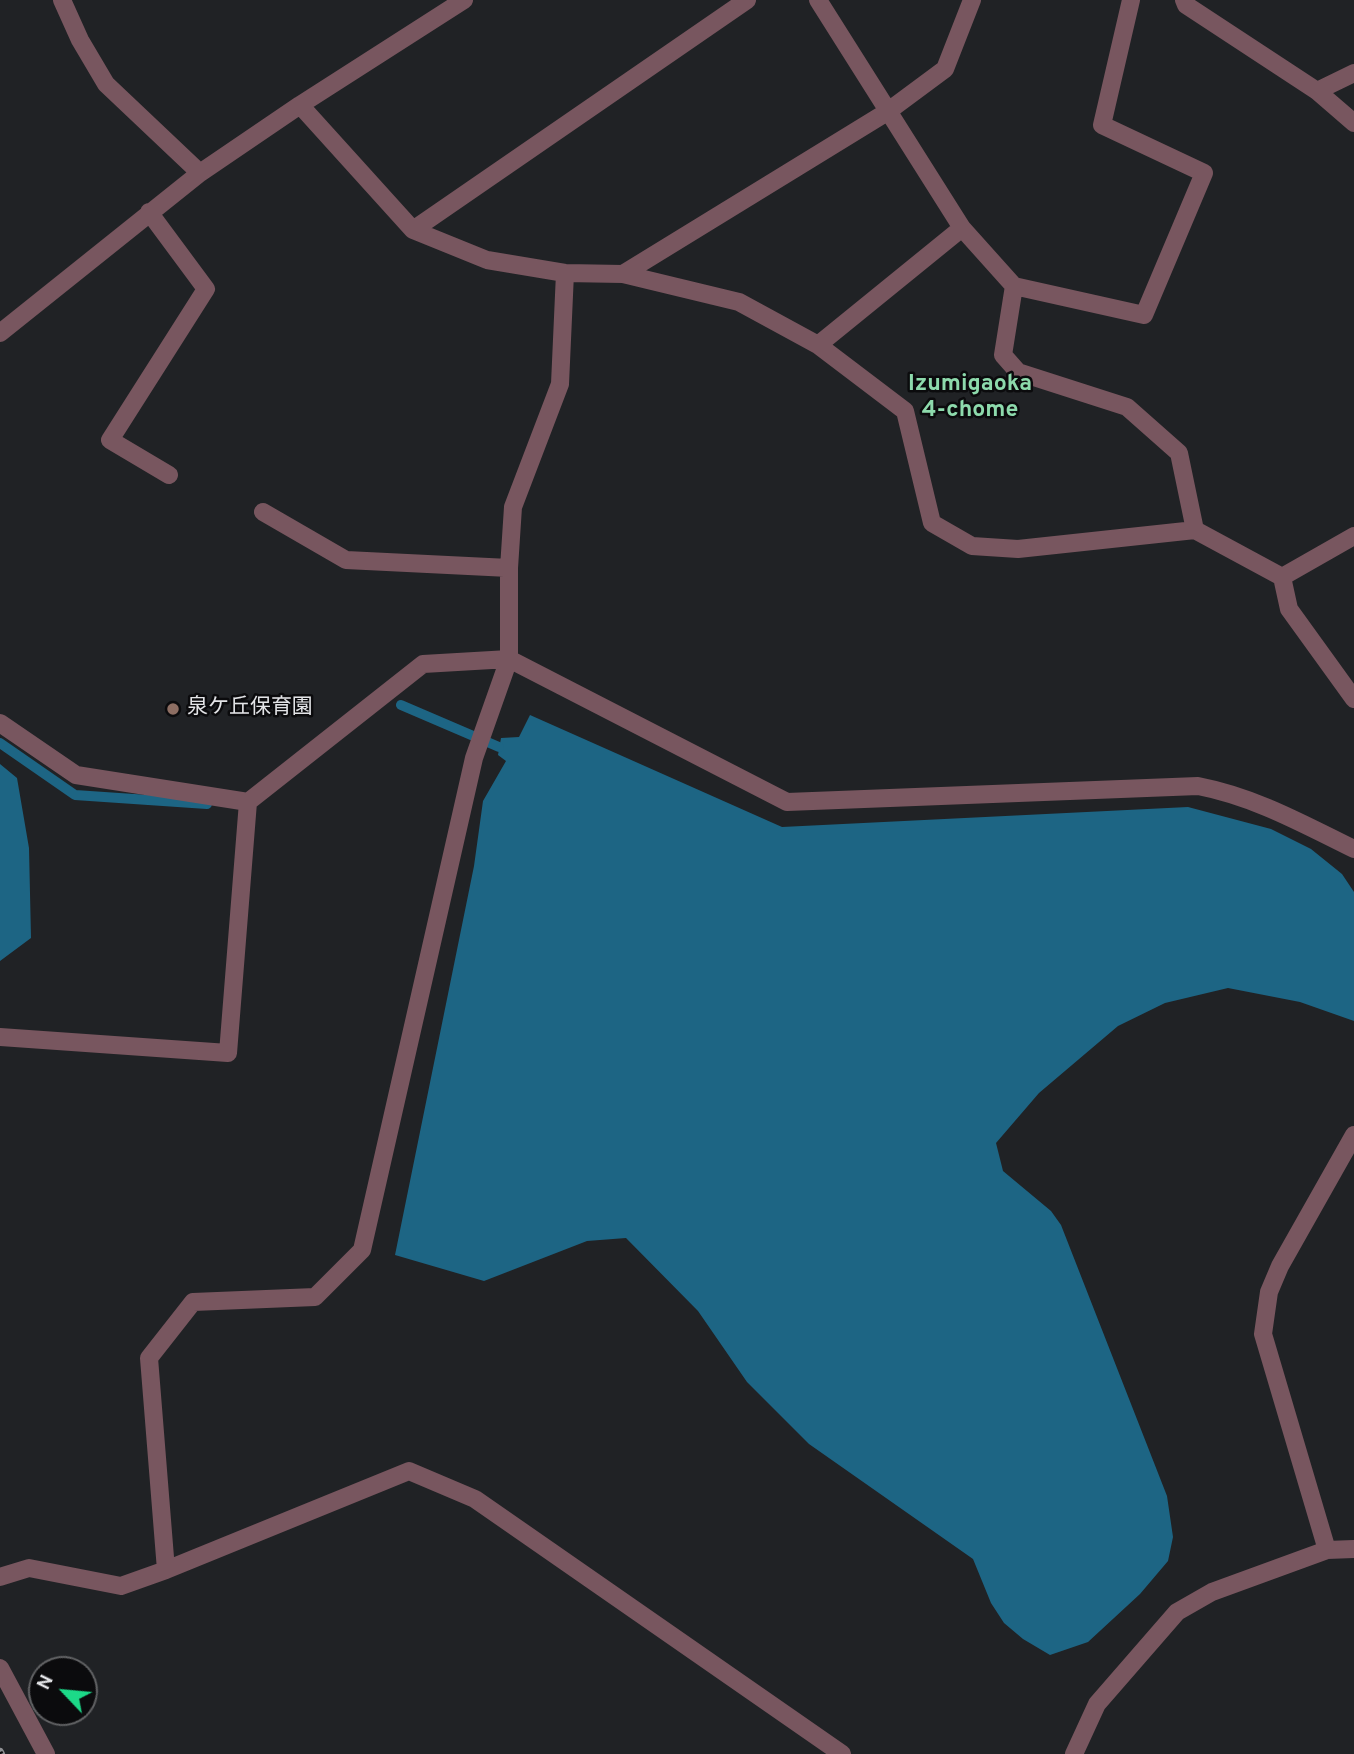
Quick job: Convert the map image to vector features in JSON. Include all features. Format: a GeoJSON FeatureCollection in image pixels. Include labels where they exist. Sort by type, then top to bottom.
{"type":"FeatureCollection","features":[{"type":"Feature","properties":{"kind":"street"},"geometry":{"type":"LineString","coordinates":[[62,0],[80,40],[106,83],[200,173]]}},
{"type":"Feature","properties":{"kind":"street"},"geometry":{"type":"LineString","coordinates":[[0,333],[200,173],[464,0]]}},
{"type":"Feature","properties":{"kind":"street"},"geometry":{"type":"LineString","coordinates":[[412,230],[747,0]]}},
{"type":"Feature","properties":{"kind":"street"},"geometry":{"type":"LineString","coordinates":[[818,0],[962,228],[1014,286],[1144,315],[1204,173],[1102,124],[1131,0]]}},
{"type":"Feature","properties":{"kind":"street"},"geometry":{"type":"LineString","coordinates":[[623,274],[887,112],[945,69],[972,0]]}},
{"type":"Feature","properties":{"kind":"street"},"geometry":{"type":"LineString","coordinates":[[1184,0],[1186,5],[1317,91],[1354,123]]}},
{"type":"Feature","properties":{"kind":"street"},"geometry":{"type":"LineString","coordinates":[[1317,91],[1354,73]]}},
{"type":"Feature","properties":{"kind":"street"},"geometry":{"type":"LineString","coordinates":[[300,105],[412,230],[487,260],[565,273],[623,274],[738,302],[818,345],[905,411],[932,523],[972,546],[1018,549],[1195,530],[1282,577],[1289,610],[1354,699]]}},
{"type":"Feature","properties":{"kind":"street"},"geometry":{"type":"LineString","coordinates":[[149,212],[206,289],[110,440],[169,475]]}},
{"type":"Feature","properties":{"kind":"street"},"geometry":{"type":"LineString","coordinates":[[818,345],[962,228]]}},
{"type":"Feature","properties":{"kind":"street"},"geometry":{"type":"LineString","coordinates":[[166,1570],[149,1358],[193,1302],[315,1297],[362,1250],[474,758],[509,659],[509,568],[513,507],[560,384],[565,273]]}},
{"type":"Feature","properties":{"kind":"street"},"geometry":{"type":"LineString","coordinates":[[1014,286],[1003,355],[1018,372],[1127,407],[1179,453],[1195,530]]}},
{"type":"Feature","properties":{"kind":"street"},"geometry":{"type":"LineString","coordinates":[[263,512],[346,560],[509,568]]}},
{"type":"Feature","properties":{"kind":"street"},"geometry":{"type":"LineString","coordinates":[[1282,577],[1354,536]]}},
{"type":"Feature","properties":{"kind":"street"},"geometry":{"type":"LineString","coordinates":[[0,723],[76,775],[248,802],[423,664],[509,659],[787,802],[1198,786],[1232,793],[1290,817],[1354,849]]}},
{"type":"Feature","properties":{"kind":"street"},"geometry":{"type":"LineString","coordinates":[[0,1037],[228,1053],[248,802]]}},
{"type":"Feature","properties":{"kind":"street"},"geometry":{"type":"LineString","coordinates":[[1327,1550],[1263,1334],[1269,1292],[1280,1266],[1354,1135]]}},
{"type":"Feature","properties":{"kind":"street"},"geometry":{"type":"LineString","coordinates":[[0,1577],[29,1567],[121,1586],[409,1471],[475,1499],[842,1754]]}},
{"type":"Feature","properties":{"kind":"street"},"geometry":{"type":"LineString","coordinates":[[1074,1754],[1097,1704],[1177,1612],[1212,1592],[1327,1550],[1354,1549]]}},
{"type":"Feature","properties":{"kind":"street"},"geometry":{"type":"LineString","coordinates":[[0,1668],[46,1754]]}},
{"type":"Feature","properties":{"kind":"water"},"geometry":{"type":"Polygon","coordinates":[[[530,715],[782,827],[1188,807],[1271,829],[1311,849],[1342,874],[1354,892],[1354,1021],[1300,1002],[1228,988],[1165,1003],[1118,1026],[1039,1093],[996,1143],[1003,1171],[1051,1211],[1061,1225],[1167,1496],[1173,1537],[1168,1561],[1140,1594],[1088,1642],[1050,1655],[1023,1639],[1004,1623],[991,1603],[973,1559],[809,1444],[747,1382],[698,1311],[626,1238],[587,1241],[484,1281],[395,1255],[474,866],[483,801],[506,761],[498,755],[501,738],[519,737],[530,715]]]}},
{"type":"Feature","properties":{"kind":"water"},"geometry":{"type":"Polygon","coordinates":[[[0,764],[17,778],[29,848],[31,938],[0,961],[0,764]]]}},
{"type":"Feature","properties":{"kind":"waterway"},"geometry":{"type":"LineString","coordinates":[[401,705],[499,747]]}},
{"type":"Feature","properties":{"kind":"waterway"},"geometry":{"type":"LineString","coordinates":[[0,743],[75,795],[207,804]]}},
{"type":"Feature","properties":{"kind":"place","name":"泉ケ丘保育園"},"geometry":{"type":"Point","coordinates":[173,709]}},
{"type":"Feature","properties":{"kind":"district","name":"Izumigaoka 4-chome"},"geometry":{"type":"Point","coordinates":[970,398]}}]}
